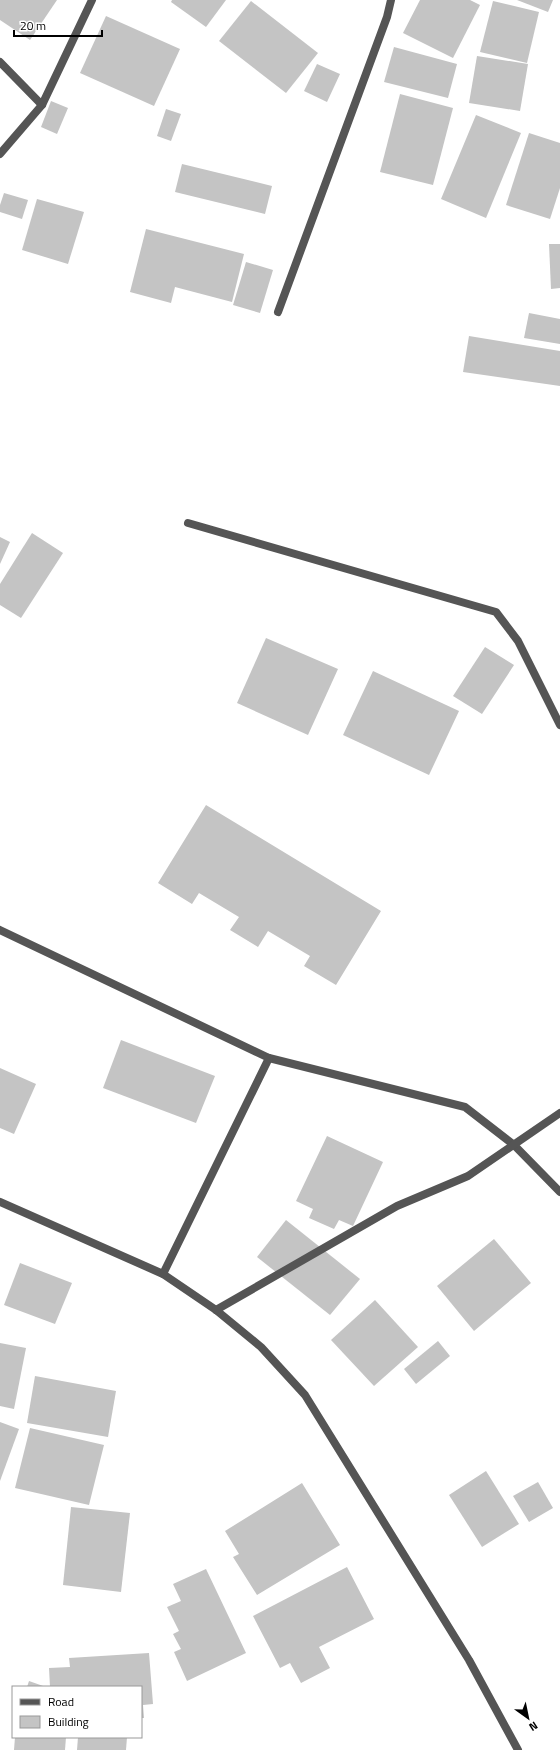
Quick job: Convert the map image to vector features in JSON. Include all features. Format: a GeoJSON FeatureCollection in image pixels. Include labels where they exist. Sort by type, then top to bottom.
{"type":"FeatureCollection","features":[{"type":"Feature","properties":{"kind":"street"},"geometry":{"type":"LineString","coordinates":[[0,154],[42,105],[92,0]]}},
{"type":"Feature","properties":{"kind":"street"},"geometry":{"type":"LineString","coordinates":[[278,312],[387,17],[391,0]]}},
{"type":"Feature","properties":{"kind":"street"},"geometry":{"type":"LineString","coordinates":[[0,62],[42,105]]}},
{"type":"Feature","properties":{"kind":"street"},"geometry":{"type":"LineString","coordinates":[[188,524],[496,612],[518,641],[560,725]]}},
{"type":"Feature","properties":{"kind":"street"},"geometry":{"type":"LineString","coordinates":[[0,930],[269,1058],[465,1107],[514,1145],[560,1192]]}},
{"type":"Feature","properties":{"kind":"street"},"geometry":{"type":"LineString","coordinates":[[163,1274],[269,1058]]}},
{"type":"Feature","properties":{"kind":"street"},"geometry":{"type":"LineString","coordinates":[[216,1310],[397,1206],[468,1176],[560,1113]]}},
{"type":"Feature","properties":{"kind":"street"},"geometry":{"type":"LineString","coordinates":[[0,1202],[163,1274],[216,1310],[261,1347],[305,1395],[469,1660],[518,1750]]}},
{"type":"Feature","properties":{"kind":"building"},"geometry":{"type":"Polygon","coordinates":[[[0,0],[57,0],[30,40],[0,20],[0,0]]]}},
{"type":"Feature","properties":{"kind":"building"},"geometry":{"type":"Polygon","coordinates":[[[172,0],[226,0],[206,27],[171,2],[172,0]]]}},
{"type":"Feature","properties":{"kind":"building"},"geometry":{"type":"Polygon","coordinates":[[[420,0],[470,0],[480,5],[453,58],[403,33],[420,0]]]}},
{"type":"Feature","properties":{"kind":"building"},"geometry":{"type":"Polygon","coordinates":[[[517,0],[553,0],[548,12],[517,0]]]}},
{"type":"Feature","properties":{"kind":"building"},"geometry":{"type":"Polygon","coordinates":[[[251,1],[318,53],[286,93],[219,41],[251,1]]]}},
{"type":"Feature","properties":{"kind":"building"},"geometry":{"type":"Polygon","coordinates":[[[493,1],[539,12],[527,63],[480,52],[493,1]]]}},
{"type":"Feature","properties":{"kind":"building"},"geometry":{"type":"Polygon","coordinates":[[[106,16],[180,49],[154,106],[80,73],[106,16]]]}},
{"type":"Feature","properties":{"kind":"building"},"geometry":{"type":"Polygon","coordinates":[[[394,47],[457,64],[448,98],[384,82],[394,47]]]}},
{"type":"Feature","properties":{"kind":"building"},"geometry":{"type":"Polygon","coordinates":[[[477,56],[528,64],[520,111],[469,103],[477,56]]]}},
{"type":"Feature","properties":{"kind":"building"},"geometry":{"type":"Polygon","coordinates":[[[317,64],[340,74],[327,102],[304,91],[317,64]]]}},
{"type":"Feature","properties":{"kind":"building"},"geometry":{"type":"Polygon","coordinates":[[[400,94],[453,108],[433,185],[380,172],[400,94]]]}},
{"type":"Feature","properties":{"kind":"building"},"geometry":{"type":"Polygon","coordinates":[[[51,101],[68,108],[57,134],[41,127],[51,101]]]}},
{"type":"Feature","properties":{"kind":"building"},"geometry":{"type":"Polygon","coordinates":[[[166,109],[181,114],[171,141],[157,136],[166,109]]]}},
{"type":"Feature","properties":{"kind":"building"},"geometry":{"type":"Polygon","coordinates":[[[476,115],[521,133],[486,218],[441,199],[476,115]]]}},
{"type":"Feature","properties":{"kind":"building"},"geometry":{"type":"Polygon","coordinates":[[[529,133],[560,143],[560,188],[550,219],[506,205],[529,133]]]}},
{"type":"Feature","properties":{"kind":"building"},"geometry":{"type":"Polygon","coordinates":[[[182,164],[272,186],[265,214],[175,192],[182,164]]]}},
{"type":"Feature","properties":{"kind":"building"},"geometry":{"type":"Polygon","coordinates":[[[4,193],[28,200],[22,219],[0,212],[0,205],[4,193]]]}},
{"type":"Feature","properties":{"kind":"building"},"geometry":{"type":"Polygon","coordinates":[[[37,199],[84,212],[68,264],[22,250],[37,199]]]}},
{"type":"Feature","properties":{"kind":"building"},"geometry":{"type":"Polygon","coordinates":[[[146,229],[244,254],[232,302],[175,287],[171,303],[130,292],[146,229]]]}},
{"type":"Feature","properties":{"kind":"building"},"geometry":{"type":"Polygon","coordinates":[[[549,244],[560,244],[560,288],[551,289],[549,244]]]}},
{"type":"Feature","properties":{"kind":"building"},"geometry":{"type":"Polygon","coordinates":[[[246,262],[273,270],[260,313],[233,305],[246,262]]]}},
{"type":"Feature","properties":{"kind":"building"},"geometry":{"type":"Polygon","coordinates":[[[529,313],[560,319],[560,344],[524,338],[529,313]]]}},
{"type":"Feature","properties":{"kind":"building"},"geometry":{"type":"Polygon","coordinates":[[[469,336],[560,351],[560,386],[463,372],[469,336]]]}},
{"type":"Feature","properties":{"kind":"building"},"geometry":{"type":"Polygon","coordinates":[[[32,533],[63,553],[21,618],[0,605],[0,584],[32,533]]]}},
{"type":"Feature","properties":{"kind":"building"},"geometry":{"type":"Polygon","coordinates":[[[0,537],[10,542],[0,564],[0,537]]]}},
{"type":"Feature","properties":{"kind":"building"},"geometry":{"type":"Polygon","coordinates":[[[266,638],[338,669],[308,735],[237,703],[266,638]]]}},
{"type":"Feature","properties":{"kind":"building"},"geometry":{"type":"Polygon","coordinates":[[[485,647],[514,665],[482,714],[453,696],[485,647]]]}},
{"type":"Feature","properties":{"kind":"building"},"geometry":{"type":"Polygon","coordinates":[[[373,671],[459,711],[429,775],[343,735],[373,671]]]}},
{"type":"Feature","properties":{"kind":"building"},"geometry":{"type":"Polygon","coordinates":[[[206,805],[381,911],[336,985],[304,966],[310,956],[268,931],[258,947],[230,930],[239,917],[199,893],[192,904],[158,883],[206,805]]]}},
{"type":"Feature","properties":{"kind":"building"},"geometry":{"type":"Polygon","coordinates":[[[121,1040],[215,1076],[196,1123],[103,1088],[121,1040]]]}},
{"type":"Feature","properties":{"kind":"building"},"geometry":{"type":"Polygon","coordinates":[[[0,1068],[36,1084],[14,1134],[0,1128],[0,1068]]]}},
{"type":"Feature","properties":{"kind":"building"},"geometry":{"type":"Polygon","coordinates":[[[327,1136],[383,1162],[353,1226],[339,1220],[334,1229],[309,1218],[313,1209],[296,1201],[327,1136]]]}},
{"type":"Feature","properties":{"kind":"building"},"geometry":{"type":"Polygon","coordinates":[[[286,1220],[360,1279],[330,1315],[257,1257],[286,1220]]]}},
{"type":"Feature","properties":{"kind":"building"},"geometry":{"type":"Polygon","coordinates":[[[494,1239],[531,1283],[474,1331],[437,1286],[494,1239]]]}},
{"type":"Feature","properties":{"kind":"building"},"geometry":{"type":"Polygon","coordinates":[[[20,1263],[72,1283],[55,1324],[4,1305],[20,1263]]]}},
{"type":"Feature","properties":{"kind":"building"},"geometry":{"type":"Polygon","coordinates":[[[375,1300],[418,1347],[374,1386],[331,1340],[375,1300]]]}},
{"type":"Feature","properties":{"kind":"building"},"geometry":{"type":"Polygon","coordinates":[[[438,1341],[450,1356],[416,1384],[404,1369],[438,1341]]]}},
{"type":"Feature","properties":{"kind":"building"},"geometry":{"type":"Polygon","coordinates":[[[0,1343],[26,1348],[14,1409],[0,1406],[0,1343]]]}},
{"type":"Feature","properties":{"kind":"building"},"geometry":{"type":"Polygon","coordinates":[[[35,1376],[116,1391],[108,1437],[27,1423],[35,1376]]]}},
{"type":"Feature","properties":{"kind":"building"},"geometry":{"type":"Polygon","coordinates":[[[0,1422],[19,1429],[0,1481],[0,1422]]]}},
{"type":"Feature","properties":{"kind":"building"},"geometry":{"type":"Polygon","coordinates":[[[30,1428],[104,1445],[89,1505],[15,1488],[30,1428]]]}},
{"type":"Feature","properties":{"kind":"building"},"geometry":{"type":"Polygon","coordinates":[[[486,1471],[519,1524],[482,1547],[449,1495],[486,1471]]]}},
{"type":"Feature","properties":{"kind":"building"},"geometry":{"type":"Polygon","coordinates":[[[538,1482],[553,1508],[529,1522],[513,1496],[538,1482]]]}},
{"type":"Feature","properties":{"kind":"building"},"geometry":{"type":"Polygon","coordinates":[[[302,1483],[340,1545],[257,1595],[233,1557],[239,1554],[225,1531],[302,1483]]]}},
{"type":"Feature","properties":{"kind":"building"},"geometry":{"type":"Polygon","coordinates":[[[71,1507],[130,1513],[121,1592],[63,1585],[71,1507]]]}},
{"type":"Feature","properties":{"kind":"building"},"geometry":{"type":"Polygon","coordinates":[[[347,1567],[374,1619],[319,1647],[330,1668],[301,1683],[290,1663],[280,1668],[253,1616],[347,1567]]]}},
{"type":"Feature","properties":{"kind":"building"},"geometry":{"type":"Polygon","coordinates":[[[206,1569],[246,1653],[187,1681],[174,1652],[181,1649],[173,1634],[179,1631],[167,1607],[181,1601],[173,1584],[206,1569]]]}},
{"type":"Feature","properties":{"kind":"building"},"geometry":{"type":"Polygon","coordinates":[[[149,1653],[153,1704],[143,1705],[144,1718],[142,1718],[142,1686],[50,1686],[49,1668],[70,1667],[69,1658],[149,1653]]]}},
{"type":"Feature","properties":{"kind":"building"},"geometry":{"type":"Polygon","coordinates":[[[29,1681],[43,1686],[27,1686],[29,1681]]]}},
{"type":"Feature","properties":{"kind":"building"},"geometry":{"type":"Polygon","coordinates":[[[15,1738],[66,1738],[65,1750],[14,1750],[15,1738]]]}},
{"type":"Feature","properties":{"kind":"building"},"geometry":{"type":"Polygon","coordinates":[[[78,1738],[127,1738],[126,1750],[77,1750],[78,1738]]]}}]}
